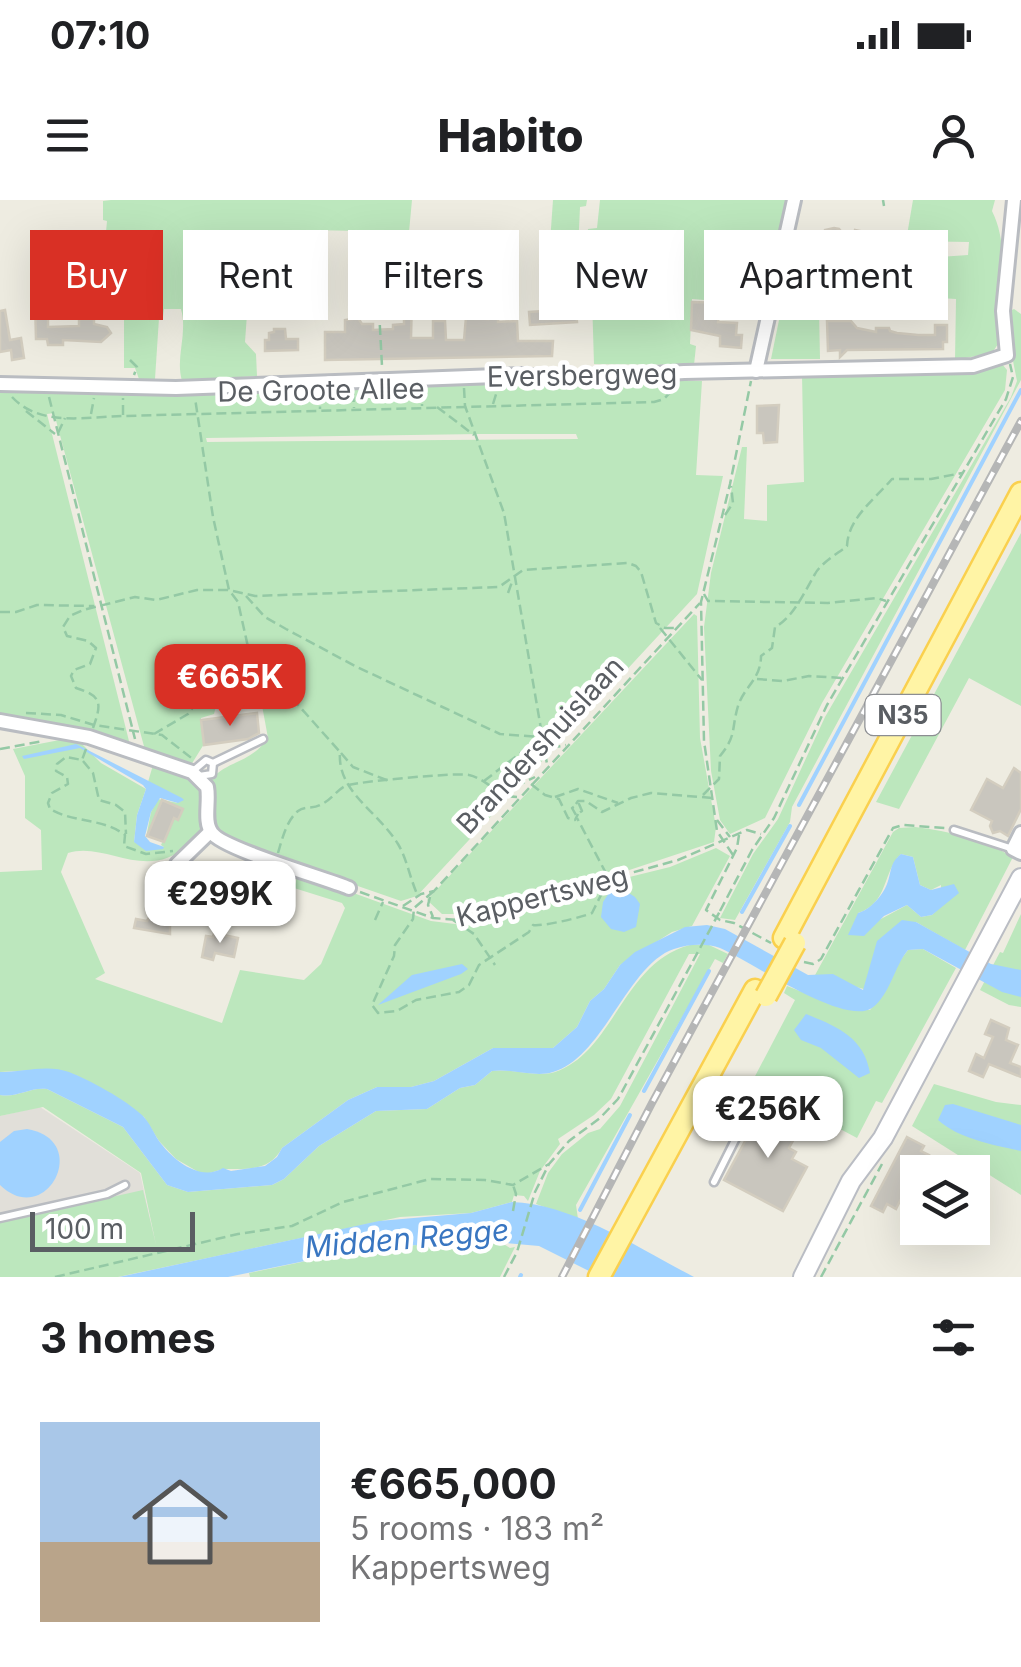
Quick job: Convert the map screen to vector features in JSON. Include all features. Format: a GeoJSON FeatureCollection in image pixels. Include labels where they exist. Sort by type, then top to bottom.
{"type":"FeatureCollection","features":[{"type":"Feature","properties":{"kind":"main road","name":"N35"},"geometry":{"type":"LineString","coordinates":[[600,1277],[630,1233],[761,993],[1021,492]]}},
{"type":"Feature","properties":{"kind":"main road","name":"N35"},"geometry":{"type":"LineString","coordinates":[[786,945],[1021,519]]}},
{"type":"Feature","properties":{"kind":"main road","name":"N35"},"geometry":{"type":"LineString","coordinates":[[612,1277],[630,1233]]}},
{"type":"Feature","properties":{"kind":"street"},"geometry":{"type":"LineString","coordinates":[[756,371],[794,200]]}},
{"type":"Feature","properties":{"kind":"street"},"geometry":{"type":"LineString","coordinates":[[1007,355],[1003,311],[1014,200]]}},
{"type":"Feature","properties":{"kind":"street","name":"Eversbergweg"},"geometry":{"type":"LineString","coordinates":[[2,386],[196,387],[422,378],[596,378],[684,372],[967,367],[1007,355]]}},
{"type":"Feature","properties":{"kind":"street"},"geometry":{"type":"LineString","coordinates":[[0,721],[90,735],[196,771],[208,792],[210,832]]}},
{"type":"Feature","properties":{"kind":"street"},"geometry":{"type":"LineString","coordinates":[[179,857],[210,832]]}},
{"type":"Feature","properties":{"kind":"street"},"geometry":{"type":"LineString","coordinates":[[210,832],[232,847],[349,888]]}},
{"type":"Feature","properties":{"kind":"street"},"geometry":{"type":"LineString","coordinates":[[1017,851],[1021,833]]}},
{"type":"Feature","properties":{"kind":"street"},"geometry":{"type":"LineString","coordinates":[[803,1277],[827,1228],[880,1150],[1021,878]]}},
{"type":"Feature","properties":{"kind":"street"},"geometry":{"type":"LineString","coordinates":[[813,1277],[827,1228]]}},
{"type":"Feature","properties":{"kind":"lane"},"geometry":{"type":"LineString","coordinates":[[196,771],[206,760],[214,763],[263,739]]}},
{"type":"Feature","properties":{"kind":"lane"},"geometry":{"type":"LineString","coordinates":[[196,771],[212,774],[214,763]]}},
{"type":"Feature","properties":{"kind":"lane"},"geometry":{"type":"LineString","coordinates":[[954,830],[1017,851]]}},
{"type":"Feature","properties":{"kind":"lane"},"geometry":{"type":"LineString","coordinates":[[714,1182],[753,1104],[767,1100],[800,1118]]}},
{"type":"Feature","properties":{"kind":"lane"},"geometry":{"type":"LineString","coordinates":[[0,1218],[107,1194],[125,1185]]}},
{"type":"Feature","properties":{"kind":"path"},"geometry":{"type":"LineString","coordinates":[[883,200],[884,206]]}},
{"type":"Feature","properties":{"kind":"path"},"geometry":{"type":"LineString","coordinates":[[379,320],[382,380]]}},
{"type":"Feature","properties":{"kind":"path"},"geometry":{"type":"LineString","coordinates":[[504,1277],[549,1164],[569,1141],[618,1099],[774,818],[812,732],[1008,393],[1013,377],[1007,355]]}},
{"type":"Feature","properties":{"kind":"path"},"geometry":{"type":"LineString","coordinates":[[130,360],[137,367],[136,372]]}},
{"type":"Feature","properties":{"kind":"path"},"geometry":{"type":"LineString","coordinates":[[708,601],[704,590],[751,379],[756,371]]}},
{"type":"Feature","properties":{"kind":"path","name":"De Groote Allee"},"geometry":{"type":"LineString","coordinates":[[2,386],[24,409],[53,418],[654,402],[672,392],[684,372]]}},
{"type":"Feature","properties":{"kind":"path"},"geometry":{"type":"LineString","coordinates":[[492,406],[502,376]]}},
{"type":"Feature","properties":{"kind":"path"},"geometry":{"type":"LineString","coordinates":[[422,378],[422,407]]}},
{"type":"Feature","properties":{"kind":"path"},"geometry":{"type":"LineString","coordinates":[[463,378],[464,406],[504,512],[547,766]]}},
{"type":"Feature","properties":{"kind":"path"},"geometry":{"type":"LineString","coordinates":[[353,380],[354,408]]}},
{"type":"Feature","properties":{"kind":"path"},"geometry":{"type":"LineString","coordinates":[[308,384],[320,409]]}},
{"type":"Feature","properties":{"kind":"path"},"geometry":{"type":"LineString","coordinates":[[89,417],[94,406],[94,386]]}},
{"type":"Feature","properties":{"kind":"path"},"geometry":{"type":"LineString","coordinates":[[123,416],[125,386]]}},
{"type":"Feature","properties":{"kind":"path"},"geometry":{"type":"LineString","coordinates":[[46,387],[139,749]]}},
{"type":"Feature","properties":{"kind":"path"},"geometry":{"type":"LineString","coordinates":[[196,387],[196,413],[201,419],[213,518],[230,590],[239,606],[250,656],[250,686]]}},
{"type":"Feature","properties":{"kind":"path"},"geometry":{"type":"LineString","coordinates":[[435,407],[470,430],[479,441]]}},
{"type":"Feature","properties":{"kind":"path"},"geometry":{"type":"LineString","coordinates":[[24,409],[58,439]]}},
{"type":"Feature","properties":{"kind":"path"},"geometry":{"type":"LineString","coordinates":[[58,439],[60,424],[66,417]]}},
{"type":"Feature","properties":{"kind":"path"},"geometry":{"type":"LineString","coordinates":[[703,796],[720,776],[720,756],[732,742],[738,708],[758,677],[762,656],[772,648],[775,627],[784,623],[812,585],[816,572],[847,546],[847,533],[855,519],[892,479],[930,479],[963,473]]}},
{"type":"Feature","properties":{"kind":"path"},"geometry":{"type":"LineString","coordinates":[[82,760],[98,701],[70,680],[74,670],[94,660],[96,648],[88,641],[67,636],[63,626],[74,613],[101,605],[135,597],[164,598],[186,590],[230,590],[245,595],[499,587],[523,570],[632,563],[641,572],[656,623],[703,681]]}},
{"type":"Feature","properties":{"kind":"path"},"geometry":{"type":"LineString","coordinates":[[508,593],[515,576]]}},
{"type":"Feature","properties":{"kind":"path","name":"Brandershuislaan"},"geometry":{"type":"LineString","coordinates":[[402,907],[431,892],[675,628],[698,608],[704,590]]}},
{"type":"Feature","properties":{"kind":"path"},"geometry":{"type":"LineString","coordinates":[[245,595],[265,617],[367,672],[500,734],[541,737],[551,746],[566,745]]}},
{"type":"Feature","properties":{"kind":"path"},"geometry":{"type":"LineString","coordinates":[[733,856],[722,842],[704,741],[698,608],[708,601],[878,598],[887,602]]}},
{"type":"Feature","properties":{"kind":"path"},"geometry":{"type":"LineString","coordinates":[[0,612],[37,605],[95,607]]}},
{"type":"Feature","properties":{"kind":"path"},"geometry":{"type":"LineString","coordinates":[[656,623],[675,628]]}},
{"type":"Feature","properties":{"kind":"path"},"geometry":{"type":"LineString","coordinates":[[758,677],[783,681],[809,676],[843,678]]}},
{"type":"Feature","properties":{"kind":"path"},"geometry":{"type":"LineString","coordinates":[[154,734],[188,714],[197,702],[269,684],[284,688],[353,767],[394,782]]}},
{"type":"Feature","properties":{"kind":"path"},"geometry":{"type":"LineString","coordinates":[[22,712],[61,715],[90,735],[133,728],[154,734],[180,746],[196,771]]}},
{"type":"Feature","properties":{"kind":"path"},"geometry":{"type":"LineString","coordinates":[[139,749],[146,734]]}},
{"type":"Feature","properties":{"kind":"path"},"geometry":{"type":"LineString","coordinates":[[484,781],[541,737]]}},
{"type":"Feature","properties":{"kind":"path"},"geometry":{"type":"LineString","coordinates":[[0,748],[44,740]]}},
{"type":"Feature","properties":{"kind":"path"},"geometry":{"type":"LineString","coordinates":[[340,752],[338,765],[346,785],[380,818],[401,849],[418,896]]}},
{"type":"Feature","properties":{"kind":"path"},"geometry":{"type":"LineString","coordinates":[[125,835],[108,824],[81,821],[50,809],[52,793],[68,784],[56,772],[59,761],[66,757],[82,760],[94,774],[98,800],[125,812],[128,825],[124,846],[139,853],[179,857]]}},
{"type":"Feature","properties":{"kind":"path"},"geometry":{"type":"LineString","coordinates":[[275,860],[298,811],[323,804],[346,785],[460,774],[518,797]]}},
{"type":"Feature","properties":{"kind":"path"},"geometry":{"type":"LineString","coordinates":[[501,793],[538,775]]}},
{"type":"Feature","properties":{"kind":"path"},"geometry":{"type":"LineString","coordinates":[[530,784],[555,797],[578,789],[608,802],[622,803]]}},
{"type":"Feature","properties":{"kind":"path"},"geometry":{"type":"LineString","coordinates":[[431,892],[414,908],[402,940],[394,945],[394,956],[372,1004],[378,1013],[397,1011],[416,1000],[459,992],[469,984],[478,964],[529,932],[533,925],[544,927],[564,918],[592,913],[609,879],[572,811],[578,801],[586,801],[602,812],[652,793],[713,798]]}},
{"type":"Feature","properties":{"kind":"path"},"geometry":{"type":"LineString","coordinates":[[555,797],[566,816],[578,816]]}},
{"type":"Feature","properties":{"kind":"path"},"geometry":{"type":"LineString","coordinates":[[716,818],[731,837]]}},
{"type":"Feature","properties":{"kind":"path"},"geometry":{"type":"LineString","coordinates":[[740,834],[706,910],[720,920],[786,945],[814,964],[821,959],[893,828],[903,825],[954,830]]}},
{"type":"Feature","properties":{"kind":"path","name":"Kappertsweg"},"geometry":{"type":"LineString","coordinates":[[349,888],[433,918],[451,920],[560,897],[678,860],[751,829],[762,834]]}},
{"type":"Feature","properties":{"kind":"path"},"geometry":{"type":"LineString","coordinates":[[413,886],[431,892]]}},
{"type":"Feature","properties":{"kind":"path"},"geometry":{"type":"LineString","coordinates":[[431,892],[428,905],[433,918]]}},
{"type":"Feature","properties":{"kind":"path"},"geometry":{"type":"LineString","coordinates":[[375,920],[384,900]]}},
{"type":"Feature","properties":{"kind":"path"},"geometry":{"type":"LineString","coordinates":[[470,917],[466,924],[495,965]]}},
{"type":"Feature","properties":{"kind":"path"},"geometry":{"type":"LineString","coordinates":[[451,920],[470,930]]}},
{"type":"Feature","properties":{"kind":"path"},"geometry":{"type":"LineString","coordinates":[[55,1277],[238,1234],[292,1226],[343,1202],[430,1179],[513,1184],[549,1164]]}},
{"type":"Feature","properties":{"kind":"path"},"geometry":{"type":"LineString","coordinates":[[513,1184],[513,1210]]}},
{"type":"Feature","properties":{"kind":"shaded area"},"geometry":{"type":"Polygon","coordinates":[[[40,1107],[140,1173],[157,1250],[34,1277],[0,1277],[0,1116],[40,1107]]]}},
{"type":"Feature","properties":{"kind":"green space"},"geometry":{"type":"Polygon","coordinates":[[[412,200],[409,230],[183,230],[183,320],[247,320],[245,342],[256,354],[257,376],[182,381],[181,309],[164,309],[163,317],[163,230],[106,230],[103,201],[412,200]]]}},
{"type":"Feature","properties":{"kind":"green space"},"geometry":{"type":"Polygon","coordinates":[[[553,200],[587,200],[586,206],[580,207],[579,230],[551,230],[553,200]]]}},
{"type":"Feature","properties":{"kind":"green space"},"geometry":{"type":"Polygon","coordinates":[[[600,200],[787,200],[781,230],[704,230],[704,300],[692,299],[690,344],[696,346],[694,365],[594,364],[593,320],[684,320],[684,230],[588,230],[597,228],[600,200]]]}},
{"type":"Feature","properties":{"kind":"green space"},"geometry":{"type":"Polygon","coordinates":[[[913,200],[995,200],[992,211],[1002,260],[998,344],[992,353],[955,360],[956,299],[948,298],[948,256],[968,255],[969,242],[948,242],[948,230],[908,230],[913,200]]]}},
{"type":"Feature","properties":{"kind":"green space"},"geometry":{"type":"Polygon","coordinates":[[[1010,311],[1021,314],[1021,380],[792,807],[790,822],[735,920],[720,918],[753,854],[778,819],[825,717],[1011,397],[1017,381],[1010,346],[1010,311]]]}},
{"type":"Feature","properties":{"kind":"green space"},"geometry":{"type":"Polygon","coordinates":[[[124,320],[159,320],[155,379],[139,379],[135,368],[124,368],[124,320]]]}},
{"type":"Feature","properties":{"kind":"green space"},"geometry":{"type":"Polygon","coordinates":[[[779,320],[819,320],[820,359],[771,359],[779,320]]]}},
{"type":"Feature","properties":{"kind":"green space"},"geometry":{"type":"Polygon","coordinates":[[[1002,364],[1007,370],[1005,390],[822,703],[765,818],[730,834],[720,820],[711,771],[704,627],[711,573],[742,447],[747,447],[744,519],[767,521],[767,485],[804,482],[802,374],[1002,364]]]}},
{"type":"Feature","properties":{"kind":"green space"},"geometry":{"type":"Polygon","coordinates":[[[686,378],[702,381],[696,475],[723,476],[697,594],[417,896],[401,901],[234,843],[215,823],[211,780],[254,753],[268,738],[261,700],[216,706],[214,714],[201,718],[204,744],[191,765],[145,750],[54,413],[47,414],[129,741],[127,746],[0,717],[0,392],[147,393],[686,378]],[[576,434],[206,438],[207,442],[578,439],[576,434]]]}},
{"type":"Feature","properties":{"kind":"green space"},"geometry":{"type":"Polygon","coordinates":[[[1021,533],[1021,706],[969,678],[899,809],[876,802],[1021,533]]]}},
{"type":"Feature","properties":{"kind":"green space"},"geometry":{"type":"Polygon","coordinates":[[[694,614],[700,738],[716,827],[714,842],[578,887],[464,914],[442,914],[427,900],[694,614]]]}},
{"type":"Feature","properties":{"kind":"green space"},"geometry":{"type":"Polygon","coordinates":[[[76,738],[101,763],[146,789],[137,815],[134,842],[164,847],[161,845],[174,818],[178,820],[183,809],[162,801],[146,838],[158,799],[178,803],[148,782],[153,765],[191,779],[204,799],[200,830],[172,856],[142,861],[97,852],[68,853],[61,872],[105,973],[95,979],[222,1023],[240,970],[304,980],[321,964],[345,908],[342,903],[294,888],[298,873],[431,921],[455,924],[574,898],[605,883],[670,867],[716,848],[730,856],[692,926],[672,932],[620,965],[604,989],[590,1001],[577,1027],[553,1048],[493,1048],[434,1081],[411,1087],[377,1087],[348,1100],[265,1165],[202,1174],[176,1159],[144,1117],[78,1076],[53,1069],[0,1072],[0,872],[42,870],[41,830],[25,818],[25,776],[13,749],[76,738]]]}},
{"type":"Feature","properties":{"kind":"green space"},"geometry":{"type":"Polygon","coordinates":[[[899,828],[954,834],[1013,857],[965,950],[916,922],[864,989],[814,977],[893,832],[899,828]],[[901,854],[875,902],[858,913],[879,920],[907,905],[921,917],[932,915],[941,906],[941,885],[931,890],[920,885],[913,857],[901,854]]]}},
{"type":"Feature","properties":{"kind":"green space"},"geometry":{"type":"Polygon","coordinates":[[[1021,914],[1021,1007],[980,990],[1021,914]]]}},
{"type":"Feature","properties":{"kind":"green space"},"geometry":{"type":"Polygon","coordinates":[[[690,945],[709,945],[728,954],[723,963],[715,959],[576,1205],[578,1219],[536,1204],[548,1173],[562,1154],[588,1133],[600,1129],[620,1106],[700,954],[689,954],[611,1099],[558,1139],[560,1144],[540,1171],[528,1201],[524,1196],[514,1195],[512,1202],[471,1213],[400,1217],[118,1277],[0,1277],[0,1222],[143,1190],[156,1245],[141,1173],[43,1107],[0,1116],[0,1095],[47,1089],[123,1127],[167,1185],[188,1192],[272,1185],[284,1179],[319,1146],[376,1111],[427,1109],[460,1088],[475,1085],[492,1071],[548,1074],[575,1061],[592,1046],[649,969],[690,945]]]}},
{"type":"Feature","properties":{"kind":"green space"},"geometry":{"type":"Polygon","coordinates":[[[923,949],[956,968],[882,1103],[876,1101],[857,1138],[752,1082],[795,1000],[784,993],[787,986],[846,1009],[870,1010],[908,950],[923,949]]]}},
{"type":"Feature","properties":{"kind":"green space"},"geometry":{"type":"Polygon","coordinates":[[[934,1084],[1021,1105],[1021,1195],[990,1175],[990,1155],[958,1155],[912,1126],[934,1084]]]}},
{"type":"Feature","properties":{"kind":"green space"},"geometry":{"type":"Polygon","coordinates":[[[484,1241],[515,1247],[500,1277],[250,1277],[249,1273],[368,1248],[484,1241]]]}},
{"type":"Feature","properties":{"kind":"water"},"geometry":{"type":"Polygon","coordinates":[[[76,744],[184,800],[178,803],[160,798],[151,812],[145,836],[163,849],[146,851],[134,842],[137,815],[146,789],[143,785],[80,748],[24,759],[22,756],[76,744]]]}},
{"type":"Feature","properties":{"kind":"water"},"geometry":{"type":"Polygon","coordinates":[[[901,854],[913,857],[920,885],[931,890],[954,884],[959,893],[932,915],[921,917],[907,905],[884,916],[864,936],[848,935],[858,913],[882,893],[901,854]]]}},
{"type":"Feature","properties":{"kind":"water"},"geometry":{"type":"Polygon","coordinates":[[[621,888],[640,904],[636,927],[624,932],[611,929],[601,917],[603,902],[611,890],[621,888]]]}},
{"type":"Feature","properties":{"kind":"water"},"geometry":{"type":"Polygon","coordinates":[[[902,920],[916,922],[991,964],[1021,970],[1021,997],[1002,992],[923,949],[908,950],[878,1002],[859,1011],[819,1001],[720,948],[679,947],[658,958],[643,973],[587,1049],[571,1063],[546,1074],[492,1071],[475,1085],[460,1088],[427,1109],[376,1111],[319,1146],[284,1179],[272,1185],[188,1192],[167,1185],[123,1127],[47,1089],[0,1095],[0,1072],[61,1070],[97,1085],[135,1109],[165,1148],[196,1171],[265,1166],[282,1148],[348,1100],[377,1087],[411,1087],[434,1081],[493,1048],[553,1048],[577,1027],[590,1001],[604,989],[620,965],[635,952],[685,927],[707,925],[725,929],[808,975],[833,974],[863,990],[877,941],[902,920]]]}},
{"type":"Feature","properties":{"kind":"water"},"geometry":{"type":"Polygon","coordinates":[[[462,964],[468,969],[461,974],[378,1005],[412,975],[462,964]]]}},
{"type":"Feature","properties":{"kind":"water"},"geometry":{"type":"Polygon","coordinates":[[[806,1014],[847,1034],[862,1050],[870,1073],[859,1078],[821,1048],[801,1040],[794,1030],[806,1014]]]}},
{"type":"Feature","properties":{"kind":"water"},"geometry":{"type":"Polygon","coordinates":[[[953,1104],[1021,1125],[1021,1151],[946,1127],[938,1120],[945,1105],[953,1104]]]}},
{"type":"Feature","properties":{"kind":"water"},"geometry":{"type":"Polygon","coordinates":[[[27,1129],[47,1136],[57,1149],[60,1163],[56,1178],[33,1197],[17,1196],[0,1185],[0,1142],[14,1131],[27,1129]]]}},
{"type":"Feature","properties":{"kind":"water","name":"Midden Regge"},"geometry":{"type":"Polygon","coordinates":[[[512,1202],[535,1204],[582,1219],[694,1277],[601,1277],[539,1246],[484,1241],[368,1248],[228,1277],[119,1277],[379,1221],[471,1213],[512,1202]]]}},
{"type":"Feature","properties":{"kind":"building"},"geometry":{"type":"Polygon","coordinates":[[[692,302],[704,302],[704,320],[737,323],[736,335],[742,335],[741,348],[720,346],[720,336],[691,330],[692,302]]]}},
{"type":"Feature","properties":{"kind":"building"},"geometry":{"type":"Polygon","coordinates":[[[5,310],[10,340],[21,338],[24,358],[12,360],[11,350],[0,352],[0,311],[5,310]]]}},
{"type":"Feature","properties":{"kind":"building"},"geometry":{"type":"Polygon","coordinates":[[[539,311],[539,320],[577,322],[530,325],[529,312],[539,311]]]}},
{"type":"Feature","properties":{"kind":"building"},"geometry":{"type":"Polygon","coordinates":[[[35,320],[48,320],[48,327],[79,326],[79,320],[94,320],[94,324],[107,327],[111,333],[101,342],[63,340],[63,345],[48,345],[47,339],[36,339],[35,320]]]}},
{"type":"Feature","properties":{"kind":"building"},"geometry":{"type":"Polygon","coordinates":[[[345,320],[373,324],[373,330],[404,324],[404,320],[411,320],[411,338],[433,338],[433,321],[445,321],[446,340],[464,340],[466,320],[517,321],[518,341],[553,341],[552,356],[325,360],[325,332],[345,332],[345,320]]]}},
{"type":"Feature","properties":{"kind":"building"},"geometry":{"type":"Polygon","coordinates":[[[827,321],[851,321],[857,328],[876,332],[876,328],[889,328],[918,335],[935,335],[935,325],[947,325],[947,342],[943,342],[943,349],[847,350],[840,357],[840,350],[828,351],[827,321]]]}},
{"type":"Feature","properties":{"kind":"building"},"geometry":{"type":"Polygon","coordinates":[[[274,329],[285,329],[286,339],[298,339],[298,350],[265,351],[265,340],[269,340],[274,329]]]}},
{"type":"Feature","properties":{"kind":"building"},"geometry":{"type":"Polygon","coordinates":[[[779,405],[777,442],[764,443],[763,433],[757,433],[757,406],[779,405]]]}},
{"type":"Feature","properties":{"kind":"building"},"geometry":{"type":"Polygon","coordinates":[[[257,713],[259,733],[248,739],[204,745],[201,720],[257,713]]]}},
{"type":"Feature","properties":{"kind":"building"},"geometry":{"type":"Polygon","coordinates":[[[1014,768],[1021,773],[1021,809],[1008,836],[1000,831],[993,833],[992,821],[971,810],[987,779],[1003,788],[1014,768]]]}},
{"type":"Feature","properties":{"kind":"building"},"geometry":{"type":"Polygon","coordinates":[[[162,800],[183,809],[178,820],[174,818],[164,842],[147,836],[162,800]]]}},
{"type":"Feature","properties":{"kind":"building"},"geometry":{"type":"Polygon","coordinates":[[[153,911],[180,913],[179,924],[170,924],[170,934],[134,928],[136,919],[147,921],[153,911]]]}},
{"type":"Feature","properties":{"kind":"building"},"geometry":{"type":"Polygon","coordinates":[[[214,933],[238,938],[234,957],[215,953],[213,960],[202,957],[206,936],[213,937],[214,933]]]}},
{"type":"Feature","properties":{"kind":"building"},"geometry":{"type":"Polygon","coordinates":[[[991,1020],[1009,1028],[1006,1040],[1018,1045],[1010,1063],[1021,1067],[1021,1077],[989,1064],[983,1077],[969,1071],[976,1054],[984,1058],[993,1037],[985,1034],[991,1020]]]}},
{"type":"Feature","properties":{"kind":"building"},"geometry":{"type":"Polygon","coordinates":[[[766,1107],[801,1126],[789,1148],[796,1152],[792,1159],[807,1167],[783,1211],[724,1180],[766,1107]]]}},
{"type":"Feature","properties":{"kind":"building"},"geometry":{"type":"Polygon","coordinates":[[[907,1137],[924,1146],[921,1151],[929,1155],[900,1155],[900,1201],[896,1209],[887,1204],[883,1212],[871,1206],[907,1137]]]}},
{"type":"Feature","properties":{"kind":"waterway"},"geometry":{"type":"LineString","coordinates":[[799,805],[1021,390]]}},
{"type":"Feature","properties":{"kind":"waterway"},"geometry":{"type":"LineString","coordinates":[[742,912],[790,826]]}},
{"type":"Feature","properties":{"kind":"waterway"},"geometry":{"type":"LineString","coordinates":[[644,1091],[709,971]]}},
{"type":"Feature","properties":{"kind":"waterway"},"geometry":{"type":"LineString","coordinates":[[580,1210],[630,1115]]}},
{"type":"Feature","properties":{"kind":"railway"},"geometry":{"type":"LineString","coordinates":[[562,1277],[1021,421]]}}]}
